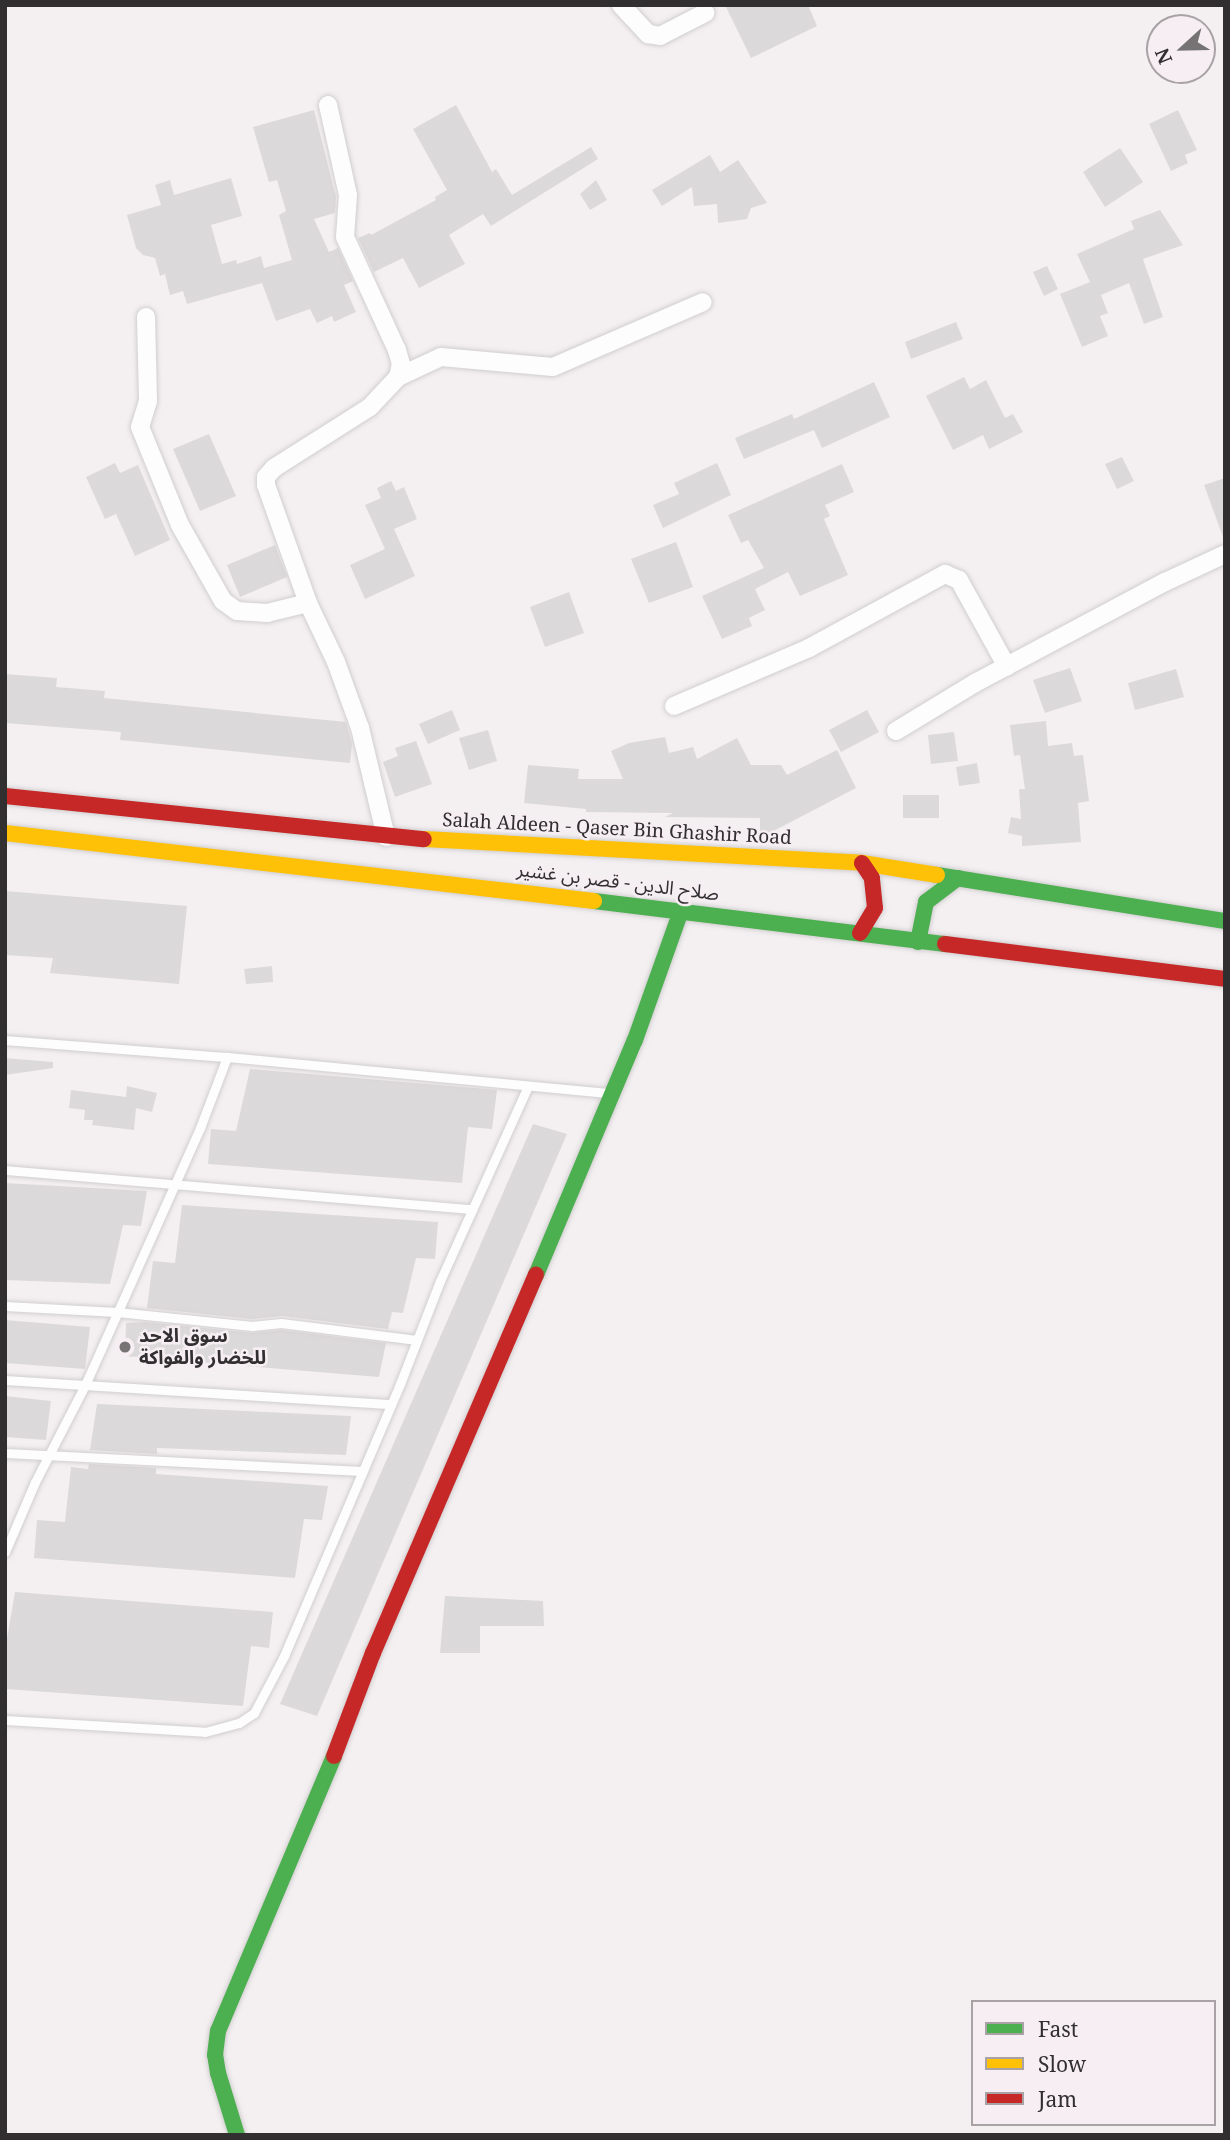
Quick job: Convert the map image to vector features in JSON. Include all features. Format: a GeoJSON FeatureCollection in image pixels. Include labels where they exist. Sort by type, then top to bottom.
{"type":"FeatureCollection","features":[{"type":"Feature","properties":{"kind":"main road","name":"Salah Aldeen - Qaser Bin Ghashir Road"},"geometry":{"type":"LineString","coordinates":[[5,796],[386,837],[862,863],[1225,921]]}},
{"type":"Feature","properties":{"kind":"main road","name":"صلاح الدين - قصر بن غشير"},"geometry":{"type":"LineString","coordinates":[[5,833],[681,911],[1225,979]]}},
{"type":"Feature","properties":{"kind":"main road"},"geometry":{"type":"LineString","coordinates":[[860,933],[876,908],[872,878],[862,863]]}},
{"type":"Feature","properties":{"kind":"main road"},"geometry":{"type":"LineString","coordinates":[[918,942],[926,902],[958,878]]}},
{"type":"Feature","properties":{"kind":"main road"},"geometry":{"type":"LineString","coordinates":[[237,2135],[217,2064],[218,2031],[314,1807],[373,1653],[613,1094],[681,911]]}},
{"type":"Feature","properties":{"kind":"street"},"geometry":{"type":"LineString","coordinates":[[621,5],[648,34],[660,36],[705,13]]}},
{"type":"Feature","properties":{"kind":"street"},"geometry":{"type":"LineString","coordinates":[[328,105],[348,195],[345,237],[397,350],[401,364],[398,377]]}},
{"type":"Feature","properties":{"kind":"street"},"geometry":{"type":"LineString","coordinates":[[386,837],[360,728],[336,662],[308,603],[268,497],[266,477],[274,468],[370,407],[398,377],[441,357],[553,367],[704,302]]}},
{"type":"Feature","properties":{"kind":"street"},"geometry":{"type":"LineString","coordinates":[[146,317],[148,401],[140,427],[186,537],[223,601],[237,611],[267,613],[308,603]]}},
{"type":"Feature","properties":{"kind":"street"},"geometry":{"type":"LineString","coordinates":[[897,731],[1007,667],[1165,582],[1225,554]]}},
{"type":"Feature","properties":{"kind":"street"},"geometry":{"type":"LineString","coordinates":[[674,706],[809,648],[944,574],[959,580],[1007,667]]}},
{"type":"Feature","properties":{"kind":"lane"},"geometry":{"type":"LineString","coordinates":[[5,1040],[227,1057],[613,1094]]}},
{"type":"Feature","properties":{"kind":"lane"},"geometry":{"type":"LineString","coordinates":[[5,1552],[85,1385],[174,1186],[227,1057]]}},
{"type":"Feature","properties":{"kind":"lane"},"geometry":{"type":"LineString","coordinates":[[5,1720],[205,1732],[239,1723],[254,1713],[284,1656],[472,1209],[528,1086]]}},
{"type":"Feature","properties":{"kind":"lane"},"geometry":{"type":"LineString","coordinates":[[5,1170],[472,1209]]}},
{"type":"Feature","properties":{"kind":"lane"},"geometry":{"type":"LineString","coordinates":[[5,1306],[117,1312],[252,1326],[281,1323],[417,1340]]}},
{"type":"Feature","properties":{"kind":"lane"},"geometry":{"type":"LineString","coordinates":[[5,1380],[391,1404]]}},
{"type":"Feature","properties":{"kind":"lane"},"geometry":{"type":"LineString","coordinates":[[5,1453],[363,1471]]}},
{"type":"Feature","properties":{"kind":"building"},"geometry":{"type":"Polygon","coordinates":[[[725,5],[808,5],[817,26],[751,58],[725,5]]]}},
{"type":"Feature","properties":{"kind":"building"},"geometry":{"type":"Polygon","coordinates":[[[456,105],[492,172],[496,169],[512,195],[591,147],[598,159],[491,226],[483,214],[449,235],[465,264],[419,288],[403,258],[374,272],[358,238],[370,233],[371,235],[436,200],[435,197],[447,190],[413,129],[456,105]]]}},
{"type":"Feature","properties":{"kind":"building"},"geometry":{"type":"Polygon","coordinates":[[[314,110],[336,197],[335,213],[314,219],[329,252],[338,248],[353,281],[344,285],[356,312],[334,322],[332,316],[317,323],[310,309],[276,321],[262,283],[187,304],[183,291],[170,295],[165,274],[160,276],[155,258],[143,255],[136,248],[127,215],[161,205],[155,185],[170,180],[174,195],[231,178],[242,216],[211,225],[222,264],[236,260],[237,264],[261,256],[264,268],[292,260],[279,215],[286,211],[277,180],[269,182],[253,127],[314,110]]]}},
{"type":"Feature","properties":{"kind":"building"},"geometry":{"type":"Polygon","coordinates":[[[1178,110],[1197,150],[1185,155],[1188,163],[1171,171],[1149,124],[1178,110]]]}},
{"type":"Feature","properties":{"kind":"building"},"geometry":{"type":"Polygon","coordinates":[[[1120,148],[1143,182],[1105,207],[1083,172],[1120,148]]]}},
{"type":"Feature","properties":{"kind":"building"},"geometry":{"type":"Polygon","coordinates":[[[710,155],[720,172],[738,160],[767,203],[751,208],[747,219],[718,223],[717,204],[694,206],[692,187],[662,206],[652,190],[710,155]]]}},
{"type":"Feature","properties":{"kind":"building"},"geometry":{"type":"Polygon","coordinates":[[[596,180],[607,200],[590,210],[580,194],[596,180]]]}},
{"type":"Feature","properties":{"kind":"building"},"geometry":{"type":"Polygon","coordinates":[[[1160,210],[1183,245],[1143,259],[1163,317],[1144,324],[1129,283],[1101,295],[1108,313],[1100,316],[1108,336],[1082,347],[1060,294],[1090,282],[1077,254],[1134,229],[1131,221],[1160,210]]]}},
{"type":"Feature","properties":{"kind":"building"},"geometry":{"type":"Polygon","coordinates":[[[1047,266],[1058,289],[1044,296],[1033,272],[1047,266]]]}},
{"type":"Feature","properties":{"kind":"building"},"geometry":{"type":"Polygon","coordinates":[[[956,322],[963,339],[911,359],[905,342],[956,322]]]}},
{"type":"Feature","properties":{"kind":"building"},"geometry":{"type":"Polygon","coordinates":[[[964,377],[970,389],[986,380],[1005,418],[1013,414],[1023,432],[989,449],[983,435],[953,450],[926,396],[964,377]]]}},
{"type":"Feature","properties":{"kind":"building"},"geometry":{"type":"Polygon","coordinates":[[[874,382],[890,417],[822,448],[814,430],[744,459],[735,438],[792,414],[794,419],[874,382]]]}},
{"type":"Feature","properties":{"kind":"building"},"geometry":{"type":"Polygon","coordinates":[[[209,434],[236,496],[200,511],[173,449],[209,434]]]}},
{"type":"Feature","properties":{"kind":"building"},"geometry":{"type":"Polygon","coordinates":[[[1122,457],[1134,481],[1117,489],[1105,464],[1122,457]]]}},
{"type":"Feature","properties":{"kind":"building"},"geometry":{"type":"Polygon","coordinates":[[[115,463],[120,473],[138,465],[170,540],[135,556],[116,514],[105,519],[86,477],[115,463]]]}},
{"type":"Feature","properties":{"kind":"building"},"geometry":{"type":"Polygon","coordinates":[[[717,463],[731,495],[663,528],[653,505],[679,494],[674,483],[717,463]]]}},
{"type":"Feature","properties":{"kind":"building"},"geometry":{"type":"Polygon","coordinates":[[[842,464],[854,492],[825,505],[830,516],[824,519],[848,575],[800,596],[788,572],[755,589],[765,610],[749,618],[752,626],[722,639],[702,596],[764,568],[748,540],[741,543],[728,515],[842,464]]]}},
{"type":"Feature","properties":{"kind":"building"},"geometry":{"type":"Polygon","coordinates":[[[1225,478],[1225,536],[1223,537],[1204,485],[1225,478]]]}},
{"type":"Feature","properties":{"kind":"building"},"geometry":{"type":"Polygon","coordinates":[[[391,481],[396,491],[404,487],[417,519],[394,529],[415,576],[365,599],[350,565],[385,549],[365,505],[381,498],[377,488],[391,481]]]}},
{"type":"Feature","properties":{"kind":"building"},"geometry":{"type":"Polygon","coordinates":[[[676,542],[693,587],[649,603],[631,559],[676,542]]]}},
{"type":"Feature","properties":{"kind":"building"},"geometry":{"type":"Polygon","coordinates":[[[275,545],[287,577],[240,597],[227,565],[275,545]]]}},
{"type":"Feature","properties":{"kind":"building"},"geometry":{"type":"Polygon","coordinates":[[[569,592],[584,633],[545,647],[530,607],[569,592]]]}},
{"type":"Feature","properties":{"kind":"building"},"geometry":{"type":"Polygon","coordinates":[[[1070,668],[1082,701],[1045,713],[1033,680],[1070,668]]]}},
{"type":"Feature","properties":{"kind":"building"},"geometry":{"type":"Polygon","coordinates":[[[1176,669],[1184,697],[1135,710],[1128,683],[1176,669]]]}},
{"type":"Feature","properties":{"kind":"building"},"geometry":{"type":"Polygon","coordinates":[[[5,674],[57,678],[56,687],[105,691],[104,698],[346,722],[352,744],[350,763],[120,740],[121,732],[5,723],[5,674]]]}},
{"type":"Feature","properties":{"kind":"building"},"geometry":{"type":"Polygon","coordinates":[[[452,710],[460,730],[428,744],[419,724],[452,710]]]}},
{"type":"Feature","properties":{"kind":"building"},"geometry":{"type":"Polygon","coordinates":[[[867,710],[879,732],[841,752],[829,730],[867,710]]]}},
{"type":"Feature","properties":{"kind":"building"},"geometry":{"type":"Polygon","coordinates":[[[1046,721],[1048,746],[1072,743],[1074,756],[1083,755],[1089,801],[1078,803],[1081,842],[1022,846],[1022,836],[1008,833],[1011,817],[1021,819],[1019,789],[1025,789],[1020,755],[1014,756],[1010,725],[1046,721]]]}},
{"type":"Feature","properties":{"kind":"building"},"geometry":{"type":"Polygon","coordinates":[[[488,730],[497,761],[469,770],[459,738],[488,730]]]}},
{"type":"Feature","properties":{"kind":"building"},"geometry":{"type":"Polygon","coordinates":[[[954,732],[958,761],[931,764],[928,735],[954,732]]]}},
{"type":"Feature","properties":{"kind":"building"},"geometry":{"type":"Polygon","coordinates":[[[665,737],[669,753],[693,747],[697,759],[737,738],[751,765],[781,765],[787,775],[837,750],[856,788],[760,838],[760,818],[665,817],[673,813],[586,812],[586,809],[524,803],[528,765],[579,769],[578,779],[623,779],[611,751],[629,743],[665,737]]]}},
{"type":"Feature","properties":{"kind":"building"},"geometry":{"type":"Polygon","coordinates":[[[416,741],[432,784],[395,797],[383,762],[398,756],[395,748],[416,741]]]}},
{"type":"Feature","properties":{"kind":"building"},"geometry":{"type":"Polygon","coordinates":[[[977,763],[980,783],[959,786],[956,767],[977,763]]]}},
{"type":"Feature","properties":{"kind":"building"},"geometry":{"type":"Polygon","coordinates":[[[903,795],[939,795],[939,818],[903,818],[903,795]]]}},
{"type":"Feature","properties":{"kind":"building"},"geometry":{"type":"Polygon","coordinates":[[[5,891],[187,906],[179,984],[50,973],[53,958],[5,955],[5,891]]]}},
{"type":"Feature","properties":{"kind":"building"},"geometry":{"type":"Polygon","coordinates":[[[272,966],[273,982],[246,984],[244,969],[272,966]]]}},
{"type":"Feature","properties":{"kind":"building"},"geometry":{"type":"Polygon","coordinates":[[[5,1058],[53,1062],[53,1068],[5,1075],[5,1058]]]}},
{"type":"Feature","properties":{"kind":"building"},"geometry":{"type":"Polygon","coordinates":[[[250,1069],[497,1090],[492,1129],[468,1127],[462,1183],[208,1164],[211,1129],[236,1131],[250,1069]]]}},
{"type":"Feature","properties":{"kind":"building"},"geometry":{"type":"Polygon","coordinates":[[[127,1086],[157,1093],[152,1112],[136,1108],[134,1130],[92,1125],[93,1120],[84,1120],[85,1110],[69,1108],[71,1090],[126,1097],[127,1086]]]}},
{"type":"Feature","properties":{"kind":"building"},"geometry":{"type":"Polygon","coordinates":[[[533,1124],[567,1134],[317,1716],[280,1704],[533,1124]]]}},
{"type":"Feature","properties":{"kind":"building"},"geometry":{"type":"Polygon","coordinates":[[[5,1183],[147,1191],[141,1226],[123,1225],[110,1284],[5,1280],[5,1183]]]}},
{"type":"Feature","properties":{"kind":"building"},"geometry":{"type":"Polygon","coordinates":[[[182,1205],[438,1222],[435,1259],[416,1258],[403,1313],[392,1312],[388,1329],[282,1316],[252,1319],[147,1308],[153,1261],[175,1263],[182,1205]]]}},
{"type":"Feature","properties":{"kind":"building"},"geometry":{"type":"Polygon","coordinates":[[[5,1320],[90,1327],[85,1369],[5,1363],[5,1320]]]}},
{"type":"Feature","properties":{"kind":"building"},"geometry":{"type":"Polygon","coordinates":[[[145,1322],[252,1333],[281,1330],[386,1343],[379,1377],[125,1356],[126,1323],[145,1322]]]}},
{"type":"Feature","properties":{"kind":"building"},"geometry":{"type":"Polygon","coordinates":[[[5,1396],[51,1401],[46,1440],[5,1437],[5,1396]]]}},
{"type":"Feature","properties":{"kind":"building"},"geometry":{"type":"Polygon","coordinates":[[[97,1404],[351,1416],[346,1455],[157,1448],[157,1454],[90,1450],[97,1404]]]}},
{"type":"Feature","properties":{"kind":"building"},"geometry":{"type":"Polygon","coordinates":[[[89,1464],[156,1468],[156,1474],[328,1486],[322,1520],[304,1519],[295,1578],[34,1558],[37,1520],[65,1522],[71,1467],[88,1469],[89,1464]]]}},
{"type":"Feature","properties":{"kind":"building"},"geometry":{"type":"Polygon","coordinates":[[[15,1592],[273,1612],[269,1648],[251,1646],[243,1706],[5,1689],[5,1650],[15,1592]]]}},
{"type":"Feature","properties":{"kind":"building"},"geometry":{"type":"Polygon","coordinates":[[[445,1596],[543,1601],[544,1626],[480,1626],[480,1653],[440,1653],[445,1596]]]}},
{"type":"Feature","properties":{"kind":"traffic: fast"},"geometry":{"type":"LineString","coordinates":[[937,875],[1225,921]]}},
{"type":"Feature","properties":{"kind":"traffic: fast"},"geometry":{"type":"LineString","coordinates":[[918,942],[926,902],[958,878]]}},
{"type":"Feature","properties":{"kind":"traffic: fast"},"geometry":{"type":"LineString","coordinates":[[594,901],[945,944]]}},
{"type":"Feature","properties":{"kind":"traffic: fast"},"geometry":{"type":"LineString","coordinates":[[536,1275],[635,1040],[681,911]]}},
{"type":"Feature","properties":{"kind":"traffic: fast"},"geometry":{"type":"LineString","coordinates":[[237,2135],[218,2073],[215,2055],[218,2031],[334,1756]]}},
{"type":"Feature","properties":{"kind":"traffic: slow"},"geometry":{"type":"LineString","coordinates":[[5,833],[594,901]]}},
{"type":"Feature","properties":{"kind":"traffic: slow"},"geometry":{"type":"LineString","coordinates":[[424,839],[862,863],[937,875]]}},
{"type":"Feature","properties":{"kind":"traffic: jam"},"geometry":{"type":"LineString","coordinates":[[5,796],[424,839]]}},
{"type":"Feature","properties":{"kind":"traffic: jam"},"geometry":{"type":"LineString","coordinates":[[860,933],[875,908],[872,878],[862,863]]}},
{"type":"Feature","properties":{"kind":"traffic: jam"},"geometry":{"type":"LineString","coordinates":[[945,944],[1225,979]]}},
{"type":"Feature","properties":{"kind":"traffic: jam"},"geometry":{"type":"LineString","coordinates":[[334,1756],[373,1653],[536,1275]]}},
{"type":"Feature","properties":{"kind":"place","name":"سوق الاحد للخضار والفواكة"},"geometry":{"type":"Point","coordinates":[125,1347]}}]}
